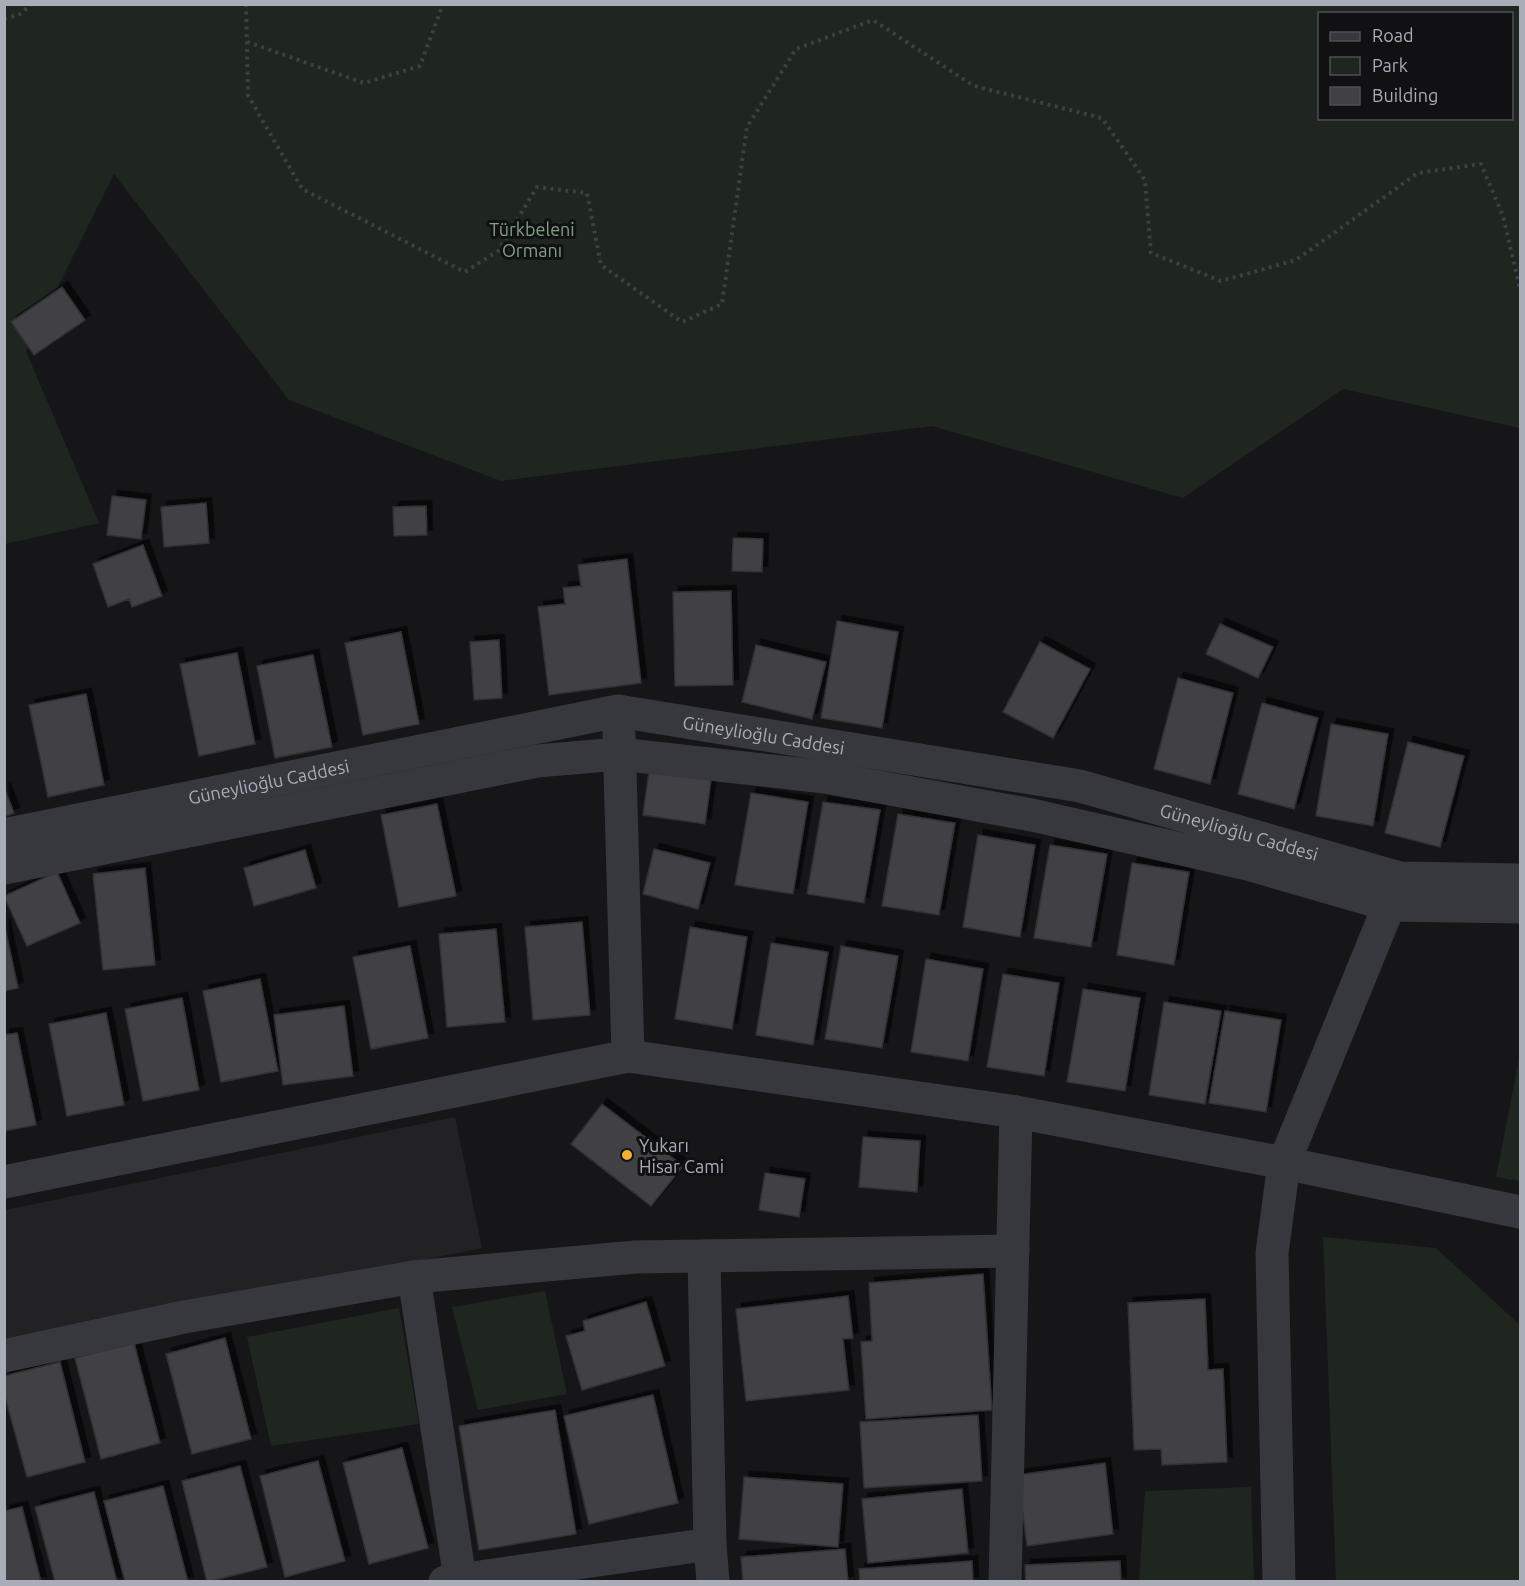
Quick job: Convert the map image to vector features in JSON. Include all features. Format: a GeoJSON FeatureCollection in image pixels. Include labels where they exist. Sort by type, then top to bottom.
{"type":"FeatureCollection","features":[{"type":"Feature","properties":{"kind":"street"},"geometry":{"type":"LineString","coordinates":[[618,711],[628,1056]]}},
{"type":"Feature","properties":{"kind":"street","name":"Güneylioğlu Caddesi"},"geometry":{"type":"LineString","coordinates":[[4,835],[618,711],[1080,786],[1394,892],[1521,880]]}},
{"type":"Feature","properties":{"kind":"street","name":"Güneylioğlu Caddesi"},"geometry":{"type":"LineString","coordinates":[[4,868],[537,761],[620,754],[825,777],[1032,814],[1251,865],[1394,892],[1521,907]]}},
{"type":"Feature","properties":{"kind":"street"},"geometry":{"type":"LineString","coordinates":[[1279,1581],[1272,1253],[1284,1163],[1394,892]]}},
{"type":"Feature","properties":{"kind":"street"},"geometry":{"type":"LineString","coordinates":[[4,1182],[628,1056],[1016,1112],[1284,1163],[1521,1212]]}},
{"type":"Feature","properties":{"kind":"street"},"geometry":{"type":"LineString","coordinates":[[1005,1581],[1016,1112]]}},
{"type":"Feature","properties":{"kind":"street"},"geometry":{"type":"LineString","coordinates":[[4,1356],[184,1317],[414,1276],[636,1257],[1013,1251]]}},
{"type":"Feature","properties":{"kind":"street"},"geometry":{"type":"LineString","coordinates":[[704,1257],[712,1581]]}},
{"type":"Feature","properties":{"kind":"street"},"geometry":{"type":"LineString","coordinates":[[414,1276],[452,1580],[710,1544]]}},
{"type":"Feature","properties":{"kind":"path"},"geometry":{"type":"LineString","coordinates":[[4,19],[20,14],[32,4]]}},
{"type":"Feature","properties":{"kind":"path"},"geometry":{"type":"LineString","coordinates":[[246,4],[248,95],[302,189],[465,272],[498,250],[537,187],[587,193],[601,265],[682,322],[722,304],[747,127],[796,49],[873,20],[974,86],[1102,118],[1145,180],[1151,253],[1221,281],[1296,260],[1418,173],[1481,164],[1503,216],[1521,289]]}},
{"type":"Feature","properties":{"kind":"path"},"geometry":{"type":"LineString","coordinates":[[247,42],[364,83],[420,66],[443,4]]}},
{"type":"Feature","properties":{"kind":"shaded area"},"geometry":{"type":"Polygon","coordinates":[[[455,1117],[482,1248],[5,1345],[5,1210],[455,1117]]]}},
{"type":"Feature","properties":{"kind":"green space","name":"Türkbeleni Ormanı"},"geometry":{"type":"Polygon","coordinates":[[[4,5],[1520,5],[1520,428],[1343,389],[1183,498],[932,426],[501,481],[289,400],[114,174],[26,351],[99,523],[5,544],[4,5]]]}},
{"type":"Feature","properties":{"kind":"green space"},"geometry":{"type":"Polygon","coordinates":[[[1520,1054],[1520,1181],[1496,1177],[1520,1054]]]}},
{"type":"Feature","properties":{"kind":"green space"},"geometry":{"type":"Polygon","coordinates":[[[1323,1237],[1436,1248],[1520,1325],[1520,1581],[1336,1581],[1323,1237]]]}},
{"type":"Feature","properties":{"kind":"green space"},"geometry":{"type":"Polygon","coordinates":[[[545,1291],[567,1394],[478,1410],[452,1307],[545,1291]]]}},
{"type":"Feature","properties":{"kind":"green space"},"geometry":{"type":"Polygon","coordinates":[[[399,1308],[419,1424],[271,1446],[247,1337],[399,1308]]]}},
{"type":"Feature","properties":{"kind":"green space"},"geometry":{"type":"Polygon","coordinates":[[[1251,1487],[1254,1581],[1139,1581],[1145,1491],[1251,1487]]]}},
{"type":"Feature","properties":{"kind":"building"},"geometry":{"type":"Polygon","coordinates":[[[62,287],[85,320],[34,355],[11,322],[62,287]]]}},
{"type":"Feature","properties":{"kind":"building"},"geometry":{"type":"Polygon","coordinates":[[[112,496],[146,500],[141,539],[107,535],[112,496]]]}},
{"type":"Feature","properties":{"kind":"building"},"geometry":{"type":"Polygon","coordinates":[[[206,503],[209,543],[164,547],[161,507],[206,503]]]}},
{"type":"Feature","properties":{"kind":"building"},"geometry":{"type":"Polygon","coordinates":[[[426,506],[427,535],[394,536],[393,507],[426,506]]]}},
{"type":"Feature","properties":{"kind":"building"},"geometry":{"type":"Polygon","coordinates":[[[733,538],[763,539],[762,572],[732,571],[733,538]]]}},
{"type":"Feature","properties":{"kind":"building"},"geometry":{"type":"Polygon","coordinates":[[[143,545],[162,596],[132,607],[129,599],[108,607],[93,564],[143,545]]]}},
{"type":"Feature","properties":{"kind":"building"},"geometry":{"type":"Polygon","coordinates":[[[627,559],[641,683],[549,695],[538,607],[565,604],[563,588],[581,586],[578,565],[627,559]]]}},
{"type":"Feature","properties":{"kind":"building"},"geometry":{"type":"Polygon","coordinates":[[[731,591],[733,685],[675,686],[673,592],[731,591]]]}},
{"type":"Feature","properties":{"kind":"building"},"geometry":{"type":"Polygon","coordinates":[[[837,621],[898,632],[882,728],[821,718],[837,621]]]}},
{"type":"Feature","properties":{"kind":"building"},"geometry":{"type":"Polygon","coordinates":[[[1220,624],[1273,647],[1258,678],[1206,654],[1220,624]]]}},
{"type":"Feature","properties":{"kind":"building"},"geometry":{"type":"Polygon","coordinates":[[[401,632],[419,724],[363,735],[345,643],[401,632]]]}},
{"type":"Feature","properties":{"kind":"building"},"geometry":{"type":"Polygon","coordinates":[[[499,640],[502,698],[474,700],[470,642],[499,640]]]}},
{"type":"Feature","properties":{"kind":"building"},"geometry":{"type":"Polygon","coordinates":[[[1040,642],[1090,669],[1053,738],[1003,712],[1040,642]]]}},
{"type":"Feature","properties":{"kind":"building"},"geometry":{"type":"Polygon","coordinates":[[[756,645],[826,662],[812,719],[742,702],[756,645]]]}},
{"type":"Feature","properties":{"kind":"building"},"geometry":{"type":"Polygon","coordinates":[[[237,653],[255,744],[199,756],[180,664],[237,653]]]}},
{"type":"Feature","properties":{"kind":"building"},"geometry":{"type":"Polygon","coordinates":[[[313,655],[332,747],[275,758],[257,666],[313,655]]]}},
{"type":"Feature","properties":{"kind":"building"},"geometry":{"type":"Polygon","coordinates":[[[1178,678],[1233,693],[1210,784],[1154,769],[1178,678]]]}},
{"type":"Feature","properties":{"kind":"building"},"geometry":{"type":"Polygon","coordinates":[[[86,694],[104,785],[48,797],[29,705],[86,694]]]}},
{"type":"Feature","properties":{"kind":"building"},"geometry":{"type":"Polygon","coordinates":[[[1262,703],[1318,718],[1294,809],[1238,794],[1262,703]]]}},
{"type":"Feature","properties":{"kind":"building"},"geometry":{"type":"Polygon","coordinates":[[[1331,724],[1388,734],[1373,826],[1316,816],[1331,724]]]}},
{"type":"Feature","properties":{"kind":"building"},"geometry":{"type":"Polygon","coordinates":[[[1408,742],[1464,756],[1440,847],[1385,833],[1408,742]]]}},
{"type":"Feature","properties":{"kind":"building"},"geometry":{"type":"Polygon","coordinates":[[[649,771],[711,780],[705,824],[643,815],[649,771]]]}},
{"type":"Feature","properties":{"kind":"building"},"geometry":{"type":"Polygon","coordinates":[[[4,787],[14,813],[4,817],[4,787]]]}},
{"type":"Feature","properties":{"kind":"building"},"geometry":{"type":"Polygon","coordinates":[[[751,793],[808,802],[793,894],[735,885],[751,793]]]}},
{"type":"Feature","properties":{"kind":"building"},"geometry":{"type":"Polygon","coordinates":[[[823,802],[880,810],[864,903],[807,894],[823,802]]]}},
{"type":"Feature","properties":{"kind":"building"},"geometry":{"type":"Polygon","coordinates":[[[437,804],[456,896],[399,907],[381,815],[437,804]]]}},
{"type":"Feature","properties":{"kind":"building"},"geometry":{"type":"Polygon","coordinates":[[[898,814],[955,823],[939,915],[882,906],[898,814]]]}},
{"type":"Feature","properties":{"kind":"building"},"geometry":{"type":"Polygon","coordinates":[[[978,835],[1035,845],[1020,937],[963,927],[978,835]]]}},
{"type":"Feature","properties":{"kind":"building"},"geometry":{"type":"Polygon","coordinates":[[[1050,845],[1107,854],[1091,947],[1034,938],[1050,845]]]}},
{"type":"Feature","properties":{"kind":"building"},"geometry":{"type":"Polygon","coordinates":[[[654,849],[710,863],[698,909],[643,894],[654,849]]]}},
{"type":"Feature","properties":{"kind":"building"},"geometry":{"type":"Polygon","coordinates":[[[305,850],[316,888],[254,906],[244,868],[305,850]]]}},
{"type":"Feature","properties":{"kind":"building"},"geometry":{"type":"Polygon","coordinates":[[[1132,863],[1189,872],[1174,965],[1117,955],[1132,863]]]}},
{"type":"Feature","properties":{"kind":"building"},"geometry":{"type":"Polygon","coordinates":[[[145,868],[155,965],[103,970],[93,874],[145,868]]]}},
{"type":"Feature","properties":{"kind":"building"},"geometry":{"type":"Polygon","coordinates":[[[57,872],[80,923],[27,946],[4,896],[57,872]]]}},
{"type":"Feature","properties":{"kind":"building"},"geometry":{"type":"Polygon","coordinates":[[[582,922],[590,1015],[533,1020],[525,927],[582,922]]]}},
{"type":"Feature","properties":{"kind":"building"},"geometry":{"type":"Polygon","coordinates":[[[4,923],[18,988],[4,991],[4,923]]]}},
{"type":"Feature","properties":{"kind":"building"},"geometry":{"type":"Polygon","coordinates":[[[690,927],[747,937],[732,1029],[675,1019],[690,927]]]}},
{"type":"Feature","properties":{"kind":"building"},"geometry":{"type":"Polygon","coordinates":[[[496,929],[505,1022],[447,1027],[439,934],[496,929]]]}},
{"type":"Feature","properties":{"kind":"building"},"geometry":{"type":"Polygon","coordinates":[[[771,943],[828,952],[813,1045],[756,1035],[771,943]]]}},
{"type":"Feature","properties":{"kind":"building"},"geometry":{"type":"Polygon","coordinates":[[[410,946],[428,1038],[371,1049],[353,957],[410,946]]]}},
{"type":"Feature","properties":{"kind":"building"},"geometry":{"type":"Polygon","coordinates":[[[841,946],[898,956],[882,1048],[825,1039],[841,946]]]}},
{"type":"Feature","properties":{"kind":"building"},"geometry":{"type":"Polygon","coordinates":[[[926,959],[983,969],[968,1061],[911,1052],[926,959]]]}},
{"type":"Feature","properties":{"kind":"building"},"geometry":{"type":"Polygon","coordinates":[[[1003,974],[1059,983],[1044,1076],[987,1067],[1003,974]]]}},
{"type":"Feature","properties":{"kind":"building"},"geometry":{"type":"Polygon","coordinates":[[[260,979],[278,1071],[221,1082],[203,991],[260,979]]]}},
{"type":"Feature","properties":{"kind":"building"},"geometry":{"type":"Polygon","coordinates":[[[1083,989],[1140,998],[1125,1091],[1067,1082],[1083,989]]]}},
{"type":"Feature","properties":{"kind":"building"},"geometry":{"type":"Polygon","coordinates":[[[182,998],[199,1090],[143,1101],[125,1009],[182,998]]]}},
{"type":"Feature","properties":{"kind":"building"},"geometry":{"type":"Polygon","coordinates":[[[1164,1002],[1221,1011],[1205,1104],[1149,1095],[1164,1002]]]}},
{"type":"Feature","properties":{"kind":"building"},"geometry":{"type":"Polygon","coordinates":[[[344,1006],[353,1076],[283,1085],[274,1015],[344,1006]]]}},
{"type":"Feature","properties":{"kind":"building"},"geometry":{"type":"Polygon","coordinates":[[[1225,1011],[1281,1020],[1266,1112],[1209,1103],[1225,1011]]]}},
{"type":"Feature","properties":{"kind":"building"},"geometry":{"type":"Polygon","coordinates":[[[106,1013],[124,1105],[67,1116],[49,1024],[106,1013]]]}},
{"type":"Feature","properties":{"kind":"building"},"geometry":{"type":"Polygon","coordinates":[[[17,1033],[36,1125],[4,1131],[4,1035],[17,1033]]]}},
{"type":"Feature","properties":{"kind":"building","name":"Yukarı Hisar Cami"},"geometry":{"type":"Polygon","coordinates":[[[602,1104],[683,1166],[651,1206],[571,1144],[602,1104]]]}},
{"type":"Feature","properties":{"kind":"building"},"geometry":{"type":"Polygon","coordinates":[[[863,1137],[920,1141],[917,1192],[859,1187],[863,1137]]]}},
{"type":"Feature","properties":{"kind":"building"},"geometry":{"type":"Polygon","coordinates":[[[765,1173],[805,1179],[799,1217],[759,1210],[765,1173]]]}},
{"type":"Feature","properties":{"kind":"building"},"geometry":{"type":"Polygon","coordinates":[[[983,1274],[992,1410],[866,1419],[861,1342],[872,1341],[869,1283],[983,1274]]]}},
{"type":"Feature","properties":{"kind":"building"},"geometry":{"type":"Polygon","coordinates":[[[848,1296],[853,1338],[843,1339],[849,1390],[746,1401],[736,1309],[848,1296]]]}},
{"type":"Feature","properties":{"kind":"building"},"geometry":{"type":"Polygon","coordinates":[[[1205,1299],[1208,1370],[1223,1369],[1227,1462],[1162,1465],[1161,1449],[1134,1450],[1128,1303],[1205,1299]]]}},
{"type":"Feature","properties":{"kind":"building"},"geometry":{"type":"Polygon","coordinates":[[[646,1302],[665,1366],[582,1390],[566,1336],[585,1331],[583,1321],[646,1302]]]}},
{"type":"Feature","properties":{"kind":"building"},"geometry":{"type":"Polygon","coordinates":[[[225,1338],[251,1439],[192,1454],[166,1354],[225,1338]]]}},
{"type":"Feature","properties":{"kind":"building"},"geometry":{"type":"Polygon","coordinates":[[[134,1343],[160,1443],[101,1459],[75,1358],[134,1343]]]}},
{"type":"Feature","properties":{"kind":"building"},"geometry":{"type":"Polygon","coordinates":[[[60,1362],[85,1462],[27,1477],[4,1393],[4,1376],[60,1362]]]}},
{"type":"Feature","properties":{"kind":"building"},"geometry":{"type":"Polygon","coordinates":[[[653,1395],[678,1503],[589,1524],[564,1416],[653,1395]]]}},
{"type":"Feature","properties":{"kind":"building"},"geometry":{"type":"Polygon","coordinates":[[[555,1410],[576,1534],[479,1550],[459,1426],[555,1410]]]}},
{"type":"Feature","properties":{"kind":"building"},"geometry":{"type":"Polygon","coordinates":[[[978,1415],[982,1481],[864,1488],[860,1422],[978,1415]]]}},
{"type":"Feature","properties":{"kind":"building"},"geometry":{"type":"Polygon","coordinates":[[[402,1448],[428,1548],[369,1564],[343,1463],[402,1448]]]}},
{"type":"Feature","properties":{"kind":"building"},"geometry":{"type":"Polygon","coordinates":[[[318,1461],[345,1561],[285,1577],[260,1476],[318,1461]]]}},
{"type":"Feature","properties":{"kind":"building"},"geometry":{"type":"Polygon","coordinates":[[[1105,1463],[1113,1534],[1027,1546],[1018,1475],[1105,1463]]]}},
{"type":"Feature","properties":{"kind":"building"},"geometry":{"type":"Polygon","coordinates":[[[240,1466],[267,1567],[207,1582],[182,1481],[240,1466]]]}},
{"type":"Feature","properties":{"kind":"building"},"geometry":{"type":"Polygon","coordinates":[[[744,1477],[843,1484],[838,1547],[739,1539],[744,1477]]]}},
{"type":"Feature","properties":{"kind":"building"},"geometry":{"type":"Polygon","coordinates":[[[163,1486],[188,1582],[125,1582],[104,1501],[163,1486]]]}},
{"type":"Feature","properties":{"kind":"building"},"geometry":{"type":"Polygon","coordinates":[[[962,1489],[968,1553],[868,1563],[862,1499],[962,1489]]]}},
{"type":"Feature","properties":{"kind":"building"},"geometry":{"type":"Polygon","coordinates":[[[94,1492],[117,1582],[55,1582],[35,1507],[94,1492]]]}},
{"type":"Feature","properties":{"kind":"building"},"geometry":{"type":"Polygon","coordinates":[[[22,1507],[41,1582],[4,1582],[4,1511],[22,1507]]]}},
{"type":"Feature","properties":{"kind":"building"},"geometry":{"type":"Polygon","coordinates":[[[845,1549],[848,1582],[743,1582],[741,1557],[845,1549]]]}},
{"type":"Feature","properties":{"kind":"building"},"geometry":{"type":"Polygon","coordinates":[[[972,1561],[973,1582],[860,1582],[859,1569],[972,1561]]]}},
{"type":"Feature","properties":{"kind":"building"},"geometry":{"type":"Polygon","coordinates":[[[1120,1561],[1121,1582],[1026,1582],[1025,1565],[1120,1561]]]}},
{"type":"Feature","properties":{"kind":"place","name":"Yukarı Hisar Cami"},"geometry":{"type":"Point","coordinates":[627,1155]}}]}
